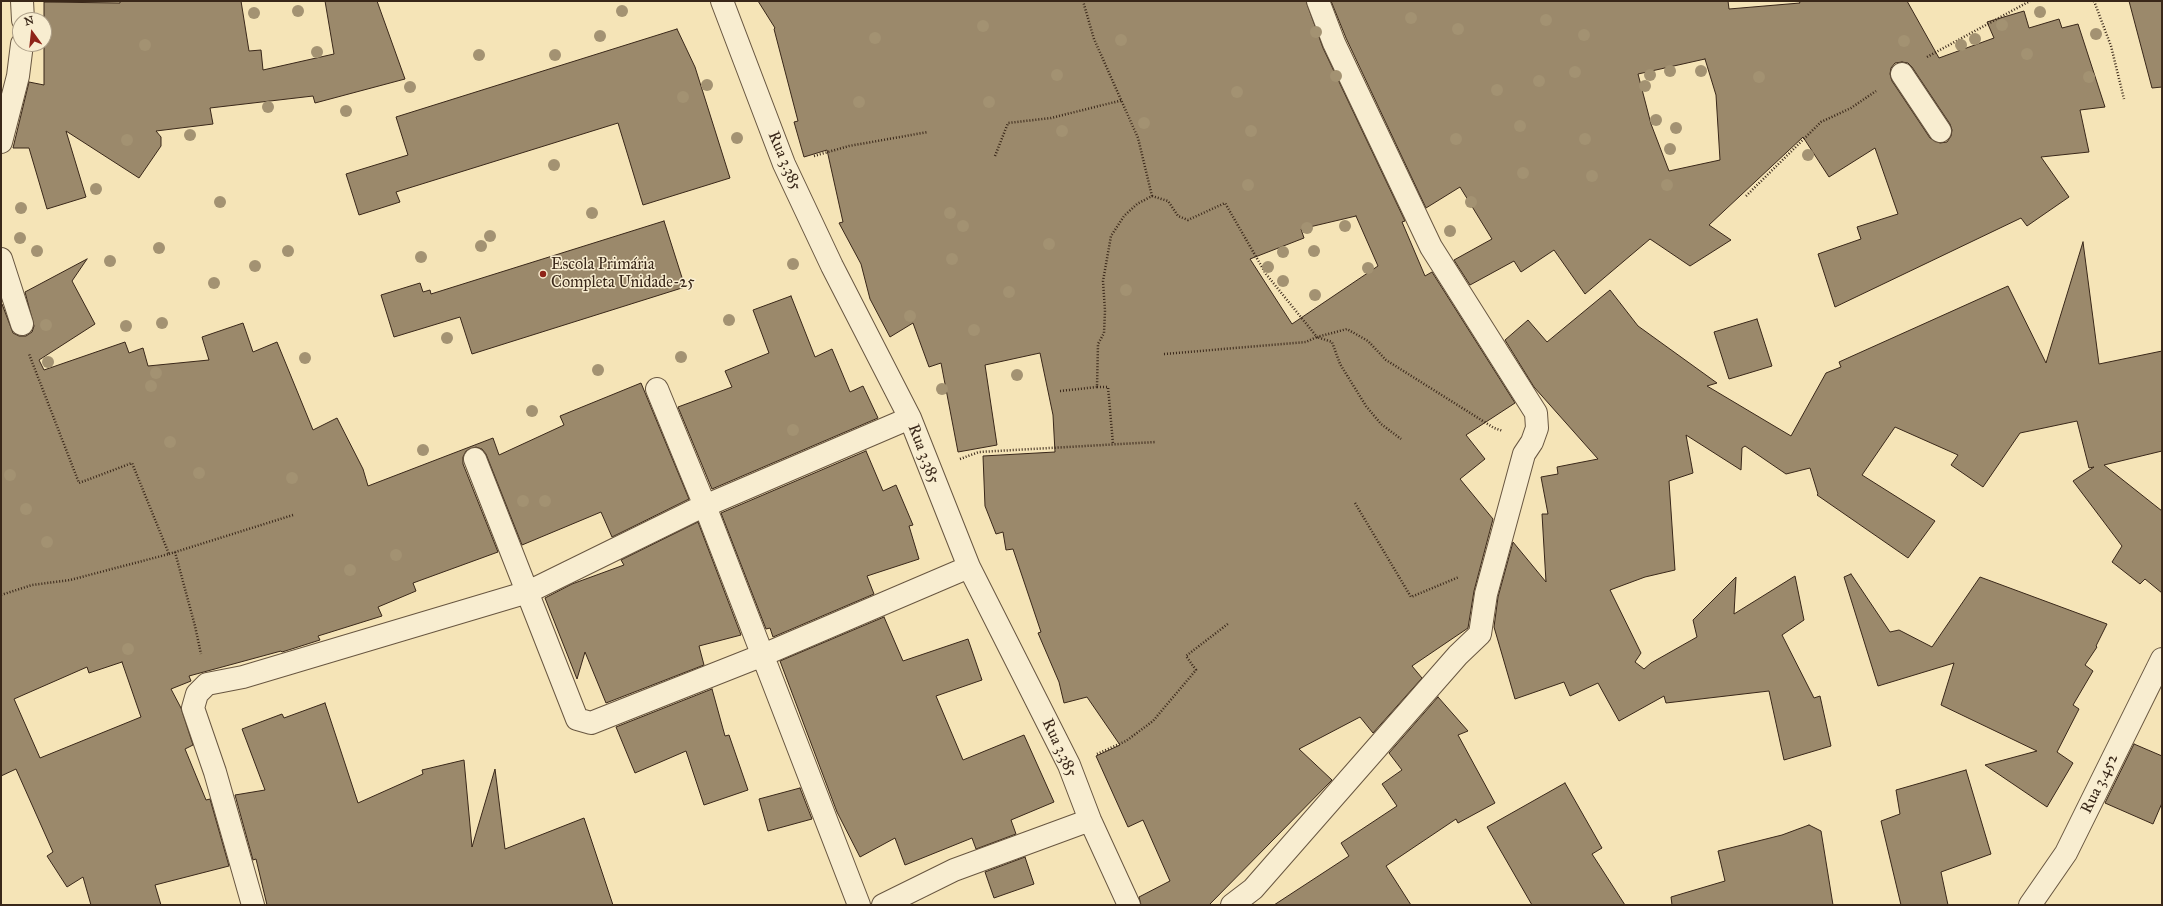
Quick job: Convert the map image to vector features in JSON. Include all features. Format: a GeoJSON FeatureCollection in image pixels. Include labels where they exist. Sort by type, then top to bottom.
{"type":"FeatureCollection","features":[{"type":"Feature","properties":{"kind":"street"},"geometry":{"type":"LineString","coordinates":[[22,1],[23,12]]}},
{"type":"Feature","properties":{"kind":"street","name":"Rua 3.385"},"geometry":{"type":"LineString","coordinates":[[722,1],[784,164],[832,266],[910,418],[929,470],[969,567],[1069,765],[1090,820],[1129,905]]}},
{"type":"Feature","properties":{"kind":"street"},"geometry":{"type":"LineString","coordinates":[[1232,905],[1253,889],[1454,660],[1480,634],[1486,594],[1524,454],[1532,442],[1537,428],[1536,413],[1431,248],[1334,43],[1318,1]]}},
{"type":"Feature","properties":{"kind":"street"},"geometry":{"type":"LineString","coordinates":[[1,142],[18,76],[21,52]]}},
{"type":"Feature","properties":{"kind":"street"},"geometry":{"type":"LineString","coordinates":[[1902,74],[1940,131]]}},
{"type":"Feature","properties":{"kind":"street"},"geometry":{"type":"LineString","coordinates":[[1,259],[22,324]]}},
{"type":"Feature","properties":{"kind":"street"},"geometry":{"type":"LineString","coordinates":[[657,389],[705,506],[859,905]]}},
{"type":"Feature","properties":{"kind":"street"},"geometry":{"type":"LineString","coordinates":[[254,905],[215,772],[193,708],[197,694],[207,684],[243,678],[528,592],[705,506],[910,418]]}},
{"type":"Feature","properties":{"kind":"street"},"geometry":{"type":"LineString","coordinates":[[475,459],[528,592],[556,669],[577,719],[591,723],[763,656],[969,567]]}},
{"type":"Feature","properties":{"kind":"street","name":"Rua 3.452"},"geometry":{"type":"LineString","coordinates":[[2030,905],[2066,853],[2162,659]]}},
{"type":"Feature","properties":{"kind":"street"},"geometry":{"type":"LineString","coordinates":[[883,905],[954,870],[1090,820]]}},
{"type":"Feature","properties":{"kind":"path"},"geometry":{"type":"LineString","coordinates":[[1083,1],[1094,39],[1123,100],[1138,138],[1152,196]]}},
{"type":"Feature","properties":{"kind":"path"},"geometry":{"type":"LineString","coordinates":[[2094,1],[2111,46],[2124,99]]}},
{"type":"Feature","properties":{"kind":"path"},"geometry":{"type":"LineString","coordinates":[[995,156],[1008,123],[1051,118],[1123,100]]}},
{"type":"Feature","properties":{"kind":"path"},"geometry":{"type":"LineString","coordinates":[[784,164],[849,146],[928,132]]}},
{"type":"Feature","properties":{"kind":"path"},"geometry":{"type":"LineString","coordinates":[[1097,387],[1098,344],[1104,333],[1105,311],[1103,281],[1111,236],[1124,216],[1137,204],[1152,196],[1168,201],[1178,216],[1188,220],[1225,203],[1266,274],[1317,337],[1332,342],[1340,364],[1366,406],[1380,424],[1401,439]]}},
{"type":"Feature","properties":{"kind":"path"},"geometry":{"type":"LineString","coordinates":[[22,324],[26,348],[79,484],[132,463],[169,554]]}},
{"type":"Feature","properties":{"kind":"path"},"geometry":{"type":"LineString","coordinates":[[1164,354],[1306,342],[1317,337],[1347,329],[1368,341],[1386,360],[1494,428],[1532,442]]}},
{"type":"Feature","properties":{"kind":"path"},"geometry":{"type":"LineString","coordinates":[[1060,391],[1108,387],[1113,444]]}},
{"type":"Feature","properties":{"kind":"path"},"geometry":{"type":"LineString","coordinates":[[929,470],[979,452],[1156,442]]}},
{"type":"Feature","properties":{"kind":"path"},"geometry":{"type":"LineString","coordinates":[[1355,503],[1411,597],[1495,559]]}},
{"type":"Feature","properties":{"kind":"path"},"geometry":{"type":"LineString","coordinates":[[1,595],[32,585],[70,580],[169,554],[293,515]]}},
{"type":"Feature","properties":{"kind":"path"},"geometry":{"type":"LineString","coordinates":[[174,552],[195,626],[207,684]]}},
{"type":"Feature","properties":{"kind":"path"},"geometry":{"type":"LineString","coordinates":[[1069,765],[1126,741],[1153,720],[1196,670],[1186,656],[1228,622]]}},
{"type":"Feature","properties":{"kind":"building"},"geometry":{"type":"Polygon","coordinates":[[[120,1],[241,1],[249,51],[261,50],[263,70],[334,54],[325,1],[377,1],[405,79],[315,103],[313,96],[210,108],[213,124],[156,131],[161,137],[161,146],[139,178],[66,131],[86,197],[47,209],[29,148],[13,148],[29,82],[44,85],[44,52],[52,52],[52,12],[44,12],[44,2],[120,3],[120,1]]]}},
{"type":"Feature","properties":{"kind":"building"},"geometry":{"type":"Polygon","coordinates":[[[758,1],[1306,1],[1323,48],[1405,221],[1402,222],[1425,276],[1432,272],[1515,403],[1466,435],[1485,459],[1460,479],[1493,519],[1474,591],[1468,628],[1412,666],[1422,678],[1373,733],[1360,717],[1299,749],[1332,780],[1209,905],[1141,905],[1139,897],[1170,881],[1143,820],[1128,827],[1096,756],[1120,745],[1087,697],[1064,703],[1059,682],[1038,633],[1041,632],[1013,549],[1006,550],[1003,532],[996,534],[985,506],[983,456],[1055,452],[1053,415],[1040,353],[985,365],[997,445],[958,452],[941,363],[929,367],[913,323],[890,337],[870,299],[861,264],[839,223],[843,222],[827,150],[804,157],[794,122],[798,121],[774,29],[775,28],[758,1]],[[1356,216],[1301,229],[1304,238],[1250,259],[1292,324],[1378,266],[1356,216]]]}},
{"type":"Feature","properties":{"kind":"building"},"geometry":{"type":"Polygon","coordinates":[[[1331,1],[1728,1],[1729,9],[1800,3],[1799,1],[1907,1],[1939,58],[1994,38],[1987,22],[2024,11],[2029,28],[2059,19],[2062,28],[2078,24],[2105,107],[2080,110],[2089,152],[2041,157],[2069,197],[2027,226],[2021,218],[1835,307],[1818,254],[1861,239],[1857,227],[1898,214],[1875,148],[1829,177],[1803,137],[1709,225],[1731,240],[1690,266],[1650,239],[1585,294],[1554,250],[1521,272],[1514,261],[1470,285],[1454,260],[1492,239],[1460,187],[1426,208],[1346,38],[1331,1]],[[1705,59],[1638,74],[1651,124],[1669,171],[1720,160],[1716,95],[1705,59]],[[1895,63],[1891,68],[1890,74],[1892,81],[1930,138],[1940,143],[1947,142],[1951,136],[1952,130],[1950,124],[1912,67],[1908,63],[1895,63]]]}},
{"type":"Feature","properties":{"kind":"building"},"geometry":{"type":"Polygon","coordinates":[[[2129,1],[2162,1],[2162,87],[2152,88],[2129,1]]]}},
{"type":"Feature","properties":{"kind":"building"},"geometry":{"type":"Polygon","coordinates":[[[677,29],[695,67],[730,178],[643,205],[618,123],[396,192],[400,202],[359,215],[346,174],[408,155],[396,117],[677,29]]]}},
{"type":"Feature","properties":{"kind":"building"},"geometry":{"type":"Polygon","coordinates":[[[664,221],[685,287],[472,354],[460,317],[394,337],[381,295],[420,283],[423,292],[430,290],[431,294],[664,221]]]}},
{"type":"Feature","properties":{"kind":"building"},"geometry":{"type":"Polygon","coordinates":[[[2083,242],[2099,364],[2162,351],[2162,451],[2104,465],[2162,511],[2162,593],[2145,579],[2140,584],[2112,562],[2122,546],[2073,481],[2094,467],[2089,468],[2077,421],[2020,433],[1983,487],[1951,465],[1958,455],[1895,427],[1862,475],[1935,521],[1908,558],[1817,495],[1818,494],[1810,468],[1786,474],[1745,446],[1742,448],[1741,470],[1686,435],[1693,473],[1669,481],[1675,570],[1645,577],[1610,590],[1641,653],[1635,662],[1644,669],[1651,663],[1697,637],[1693,620],[1736,577],[1734,614],[1795,576],[1804,620],[1782,635],[1814,698],[1820,696],[1831,746],[1784,760],[1769,691],[1666,703],[1664,696],[1619,721],[1598,683],[1570,696],[1564,682],[1515,699],[1494,627],[1498,597],[1513,542],[1546,582],[1542,514],[1548,514],[1541,477],[1558,474],[1557,467],[1598,459],[1534,387],[1505,340],[1528,320],[1547,342],[1610,290],[1638,326],[1717,383],[1707,386],[1791,436],[1826,373],[1841,367],[1839,362],[2008,286],[2046,363],[2083,242]]]}},
{"type":"Feature","properties":{"kind":"building"},"geometry":{"type":"Polygon","coordinates":[[[87,259],[72,281],[95,324],[39,360],[44,370],[125,342],[129,353],[143,348],[148,366],[209,360],[202,337],[243,323],[253,352],[277,342],[313,430],[337,418],[363,469],[368,486],[493,438],[499,455],[564,425],[560,416],[641,383],[689,499],[612,537],[601,512],[522,545],[486,454],[482,449],[476,447],[466,451],[463,457],[463,464],[498,552],[413,583],[416,591],[378,607],[382,616],[318,636],[320,640],[282,652],[281,651],[189,676],[191,681],[171,689],[181,708],[193,745],[185,749],[206,800],[210,799],[229,866],[155,885],[161,905],[91,905],[83,877],[67,887],[47,856],[53,852],[16,769],[1,776],[1,305],[2,304],[13,333],[19,336],[26,336],[32,332],[34,326],[25,292],[87,259]],[[122,662],[89,673],[87,667],[14,699],[40,758],[141,717],[122,662]]]}},
{"type":"Feature","properties":{"kind":"building"},"geometry":{"type":"Polygon","coordinates":[[[791,296],[815,357],[832,349],[850,392],[863,386],[878,418],[712,489],[678,407],[732,387],[725,371],[769,353],[753,310],[791,296]]]}},
{"type":"Feature","properties":{"kind":"building"},"geometry":{"type":"Polygon","coordinates":[[[1757,319],[1772,366],[1729,379],[1714,332],[1757,319]]]}},
{"type":"Feature","properties":{"kind":"building"},"geometry":{"type":"Polygon","coordinates":[[[866,451],[883,491],[896,485],[913,525],[909,526],[919,559],[867,576],[874,594],[773,637],[770,628],[766,629],[721,513],[866,451]]]}},
{"type":"Feature","properties":{"kind":"building"},"geometry":{"type":"Polygon","coordinates":[[[698,522],[741,635],[699,646],[704,665],[606,703],[585,652],[577,679],[545,598],[572,584],[624,565],[621,560],[698,522]]]}},
{"type":"Feature","properties":{"kind":"building"},"geometry":{"type":"Polygon","coordinates":[[[1851,574],[1890,632],[1899,630],[1932,647],[1980,577],[2107,624],[2096,646],[2097,647],[2085,665],[2093,671],[2073,705],[2079,709],[2057,752],[2073,763],[2047,807],[1985,765],[2037,751],[1941,705],[1954,663],[1878,686],[1844,577],[1851,574]]]}},
{"type":"Feature","properties":{"kind":"building"},"geometry":{"type":"Polygon","coordinates":[[[884,617],[903,661],[968,639],[982,680],[936,696],[963,760],[1024,735],[1054,802],[1011,820],[1016,834],[976,849],[972,838],[905,865],[895,838],[860,857],[837,812],[780,661],[884,617]]]}},
{"type":"Feature","properties":{"kind":"building"},"geometry":{"type":"Polygon","coordinates":[[[712,689],[725,736],[729,735],[748,790],[704,805],[686,751],[635,773],[616,727],[712,689]]]}},
{"type":"Feature","properties":{"kind":"building"},"geometry":{"type":"Polygon","coordinates":[[[1438,697],[1468,731],[1458,735],[1495,803],[1458,823],[1456,819],[1386,866],[1411,905],[1274,905],[1349,856],[1341,843],[1397,806],[1382,784],[1402,770],[1389,753],[1438,697]]]}},
{"type":"Feature","properties":{"kind":"building"},"geometry":{"type":"Polygon","coordinates":[[[325,703],[358,803],[423,774],[422,770],[464,760],[472,847],[495,769],[505,849],[584,818],[613,905],[267,905],[256,859],[253,860],[235,795],[265,790],[242,729],[282,714],[284,718],[325,703]]]}},
{"type":"Feature","properties":{"kind":"building"},"geometry":{"type":"Polygon","coordinates":[[[2134,744],[2162,756],[2162,803],[2153,824],[2105,803],[2134,744]]]}},
{"type":"Feature","properties":{"kind":"building"},"geometry":{"type":"Polygon","coordinates":[[[1966,770],[1991,854],[1941,872],[1948,905],[1901,905],[1881,821],[1900,814],[1896,790],[1966,770]]]}},
{"type":"Feature","properties":{"kind":"building"},"geometry":{"type":"Polygon","coordinates":[[[1565,783],[1602,848],[1592,854],[1625,905],[1532,905],[1487,827],[1565,783]]]}},
{"type":"Feature","properties":{"kind":"building"},"geometry":{"type":"Polygon","coordinates":[[[800,788],[812,819],[768,831],[759,799],[800,788]]]}},
{"type":"Feature","properties":{"kind":"building"},"geometry":{"type":"Polygon","coordinates":[[[1809,825],[1821,831],[1833,905],[1672,905],[1671,897],[1725,881],[1718,851],[1782,835],[1809,825]]]}},
{"type":"Feature","properties":{"kind":"building"},"geometry":{"type":"Polygon","coordinates":[[[1025,857],[1034,884],[994,898],[985,872],[1025,857]]]}},
{"type":"Feature","properties":{"kind":"place","name":"Escola Primária Completa Unidade-25"},"geometry":{"type":"Point","coordinates":[543,274]}}]}
